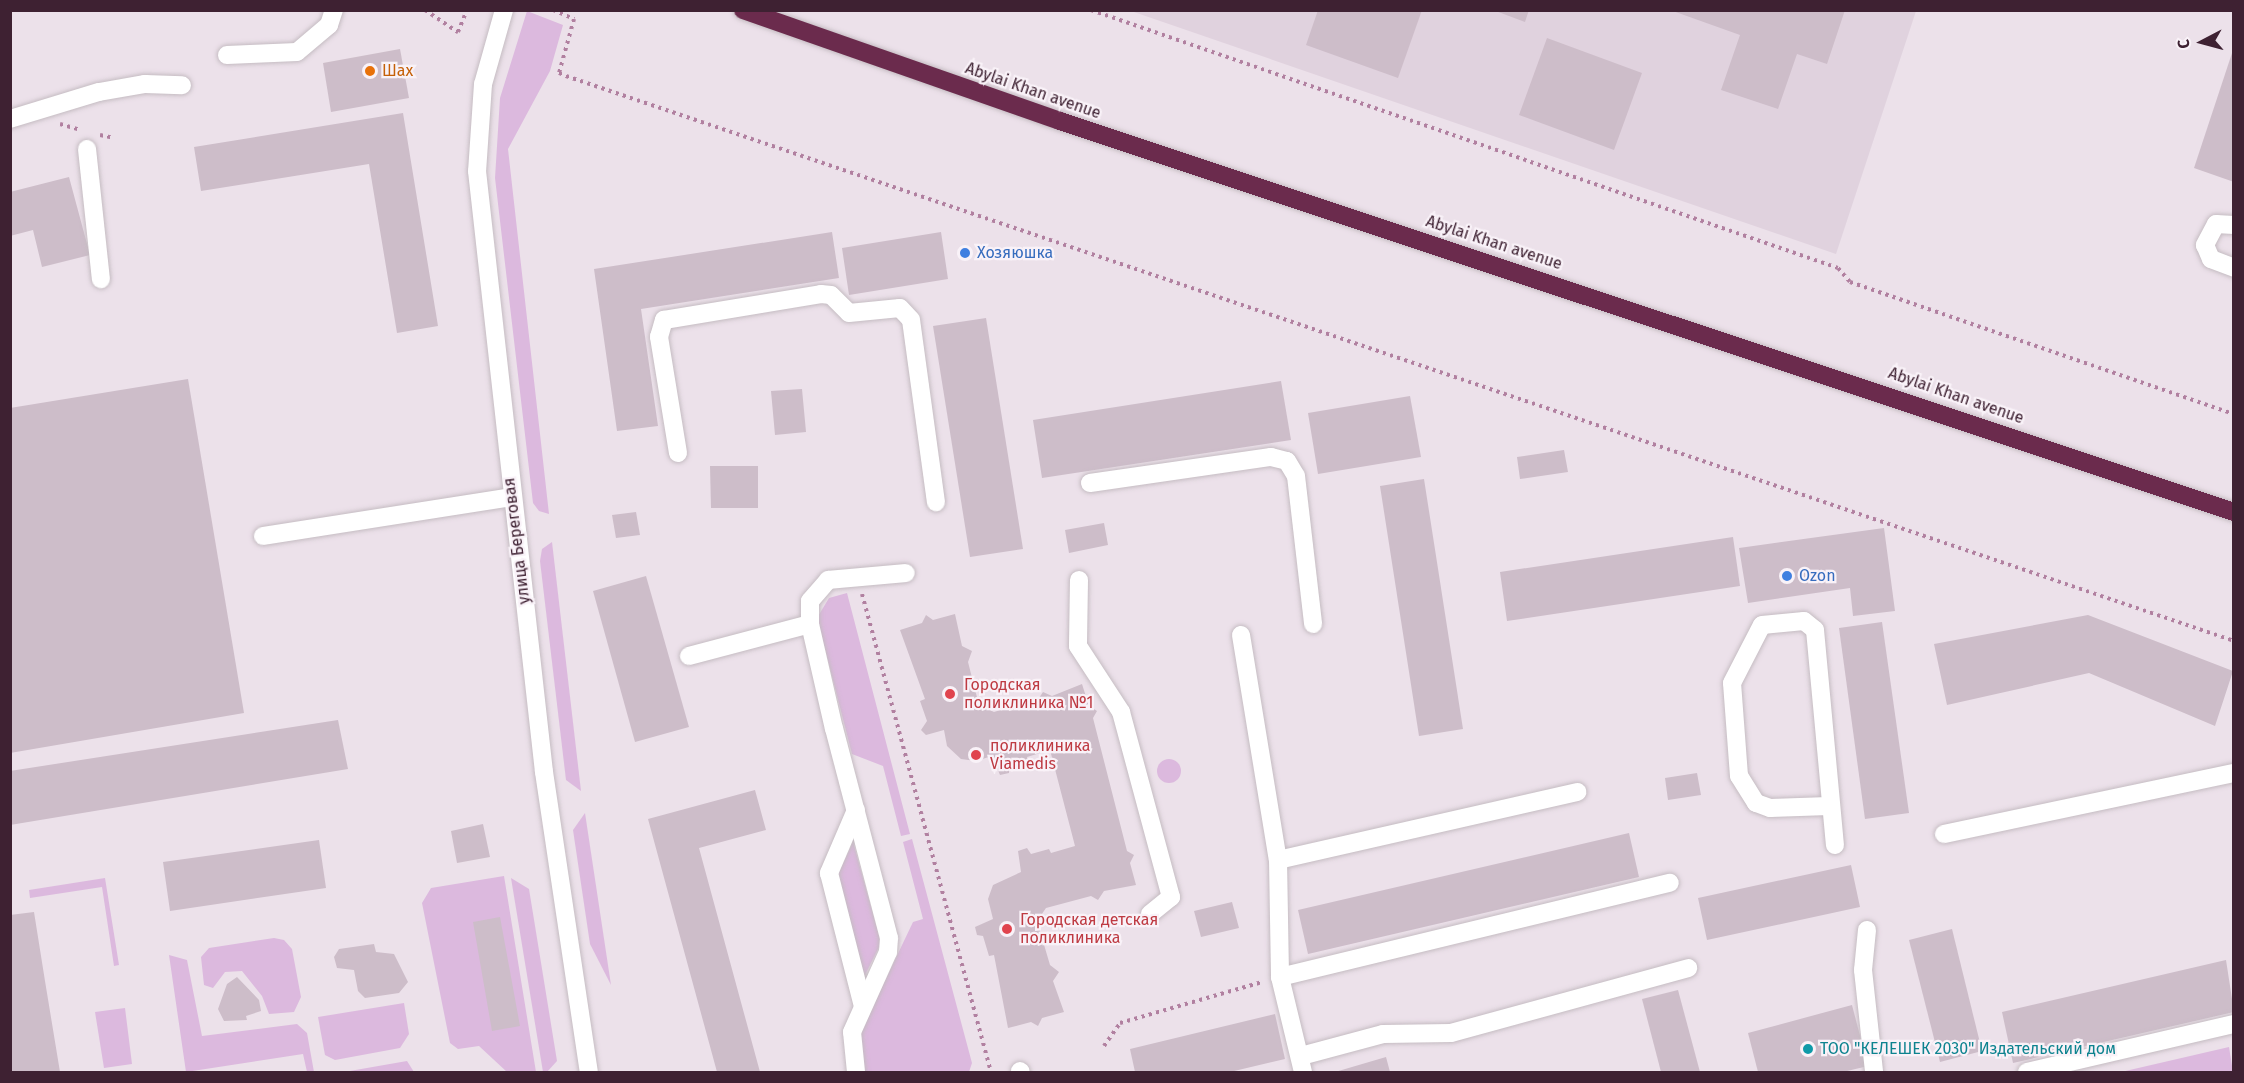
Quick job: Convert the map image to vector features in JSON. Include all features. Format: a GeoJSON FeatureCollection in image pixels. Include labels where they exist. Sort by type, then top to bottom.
{"type":"FeatureCollection","features":[{"type":"Feature","properties":{"kind":"highway","name":"Abylai Khan avenue"},"geometry":{"type":"LineString","coordinates":[[743,10],[1060,121],[2234,512]]}},
{"type":"Feature","properties":{"kind":"street"},"geometry":{"type":"LineString","coordinates":[[227,55],[297,52],[329,25],[334,10]]}},
{"type":"Feature","properties":{"kind":"street","name":"улица Береговая"},"geometry":{"type":"LineString","coordinates":[[504,10],[483,84],[477,171],[544,772],[589,1072]]}},
{"type":"Feature","properties":{"kind":"street"},"geometry":{"type":"LineString","coordinates":[[10,119],[99,92],[145,84],[182,85]]}},
{"type":"Feature","properties":{"kind":"street"},"geometry":{"type":"LineString","coordinates":[[87,149],[101,279]]}},
{"type":"Feature","properties":{"kind":"street"},"geometry":{"type":"LineString","coordinates":[[2234,225],[2216,224],[2205,245],[2211,259],[2234,268]]}},
{"type":"Feature","properties":{"kind":"street"},"geometry":{"type":"LineString","coordinates":[[678,453],[659,337],[664,320],[821,294],[831,295],[849,314],[900,308],[911,320],[936,502]]}},
{"type":"Feature","properties":{"kind":"street"},"geometry":{"type":"LineString","coordinates":[[1090,483],[1271,457],[1287,461],[1296,476],[1313,624]]}},
{"type":"Feature","properties":{"kind":"street"},"geometry":{"type":"LineString","coordinates":[[262,536],[512,497]]}},
{"type":"Feature","properties":{"kind":"street"},"geometry":{"type":"LineString","coordinates":[[856,1072],[850,1040],[889,946],[810,624],[810,601],[820,585],[857,576],[906,573]]}},
{"type":"Feature","properties":{"kind":"street"},"geometry":{"type":"LineString","coordinates":[[1079,580],[1078,646],[1121,712],[1171,897],[1149,914]]}},
{"type":"Feature","properties":{"kind":"street"},"geometry":{"type":"LineString","coordinates":[[1829,806],[1770,808],[1756,803],[1739,776],[1731,683],[1762,625],[1804,621],[1815,630],[1829,806],[1835,845]]}},
{"type":"Feature","properties":{"kind":"street"},"geometry":{"type":"LineString","coordinates":[[689,656],[810,624]]}},
{"type":"Feature","properties":{"kind":"street"},"geometry":{"type":"LineString","coordinates":[[1241,635],[1278,860],[1280,977],[1302,1064],[1383,1034],[1451,1033],[1688,968]]}},
{"type":"Feature","properties":{"kind":"street"},"geometry":{"type":"LineString","coordinates":[[1944,834],[2234,773]]}},
{"type":"Feature","properties":{"kind":"street"},"geometry":{"type":"LineString","coordinates":[[1278,860],[1577,792]]}},
{"type":"Feature","properties":{"kind":"street"},"geometry":{"type":"LineString","coordinates":[[856,810],[829,873],[863,1006]]}},
{"type":"Feature","properties":{"kind":"street"},"geometry":{"type":"LineString","coordinates":[[1280,977],[1670,883]]}},
{"type":"Feature","properties":{"kind":"street"},"geometry":{"type":"LineString","coordinates":[[1867,930],[1863,970],[1874,1072]]}},
{"type":"Feature","properties":{"kind":"street"},"geometry":{"type":"LineString","coordinates":[[2027,1072],[2234,1024]]}},
{"type":"Feature","properties":{"kind":"path"},"geometry":{"type":"LineString","coordinates":[[425,10],[458,32],[467,10]]}},
{"type":"Feature","properties":{"kind":"path"},"geometry":{"type":"LineString","coordinates":[[554,10],[574,19],[559,73],[566,76],[2234,640]]}},
{"type":"Feature","properties":{"kind":"path"},"geometry":{"type":"LineString","coordinates":[[1091,10],[1838,268],[1850,282],[2234,414]]}},
{"type":"Feature","properties":{"kind":"path"},"geometry":{"type":"LineString","coordinates":[[857,576],[991,1072]]}},
{"type":"Feature","properties":{"kind":"path"},"geometry":{"type":"LineString","coordinates":[[1104,1046],[1120,1023],[1280,977]]}},
{"type":"Feature","properties":{"kind":"shaded area"},"geometry":{"type":"Polygon","coordinates":[[[527,11],[563,25],[550,71],[508,149],[549,514],[539,511],[533,503],[495,178],[500,98],[527,11]]]}},
{"type":"Feature","properties":{"kind":"shaded area"},"geometry":{"type":"Polygon","coordinates":[[[1131,11],[1916,11],[1836,254],[1131,11]]]}},
{"type":"Feature","properties":{"kind":"shaded area"},"geometry":{"type":"Polygon","coordinates":[[[552,542],[581,791],[566,780],[540,561],[542,549],[552,542]]]}},
{"type":"Feature","properties":{"kind":"shaded area"},"geometry":{"type":"Polygon","coordinates":[[[847,593],[910,834],[901,836],[883,766],[852,754],[817,618],[829,598],[847,593]]]}},
{"type":"Feature","properties":{"kind":"shaded area"},"geometry":{"type":"Polygon","coordinates":[[[1169,759],[1174,760],[1180,766],[1180,776],[1174,782],[1169,783],[1164,782],[1158,776],[1157,771],[1158,766],[1164,760],[1169,759]]]}},
{"type":"Feature","properties":{"kind":"shaded area"},"geometry":{"type":"Polygon","coordinates":[[[585,813],[611,985],[590,944],[573,830],[585,813]]]}},
{"type":"Feature","properties":{"kind":"shaded area"},"geometry":{"type":"Polygon","coordinates":[[[912,839],[972,1063],[969,1072],[862,1072],[855,1044],[913,922],[923,919],[903,842],[912,839]]]}},
{"type":"Feature","properties":{"kind":"shaded area"},"geometry":{"type":"Polygon","coordinates":[[[853,842],[881,943],[863,979],[836,879],[853,842]]]}},
{"type":"Feature","properties":{"kind":"shaded area"},"geometry":{"type":"Polygon","coordinates":[[[504,876],[536,1072],[507,1072],[479,1046],[458,1049],[450,1043],[422,903],[431,888],[504,876]]]}},
{"type":"Feature","properties":{"kind":"shaded area"},"geometry":{"type":"Polygon","coordinates":[[[105,878],[119,965],[114,966],[102,887],[30,898],[29,890],[105,878]]]}},
{"type":"Feature","properties":{"kind":"shaded area"},"geometry":{"type":"Polygon","coordinates":[[[511,878],[529,889],[557,1061],[547,1072],[543,1072],[511,878]]]}},
{"type":"Feature","properties":{"kind":"shaded area"},"geometry":{"type":"Polygon","coordinates":[[[274,938],[284,940],[292,949],[301,997],[294,1012],[269,1014],[262,996],[242,971],[225,972],[213,988],[204,985],[201,957],[209,948],[274,938]]]}},
{"type":"Feature","properties":{"kind":"shaded area"},"geometry":{"type":"Polygon","coordinates":[[[169,955],[187,960],[202,1036],[297,1024],[307,1033],[314,1072],[307,1072],[303,1054],[186,1072],[169,955]]]}},
{"type":"Feature","properties":{"kind":"shaded area"},"geometry":{"type":"Polygon","coordinates":[[[404,1003],[409,1034],[400,1048],[335,1060],[325,1055],[318,1017],[404,1003]]]}},
{"type":"Feature","properties":{"kind":"shaded area"},"geometry":{"type":"Polygon","coordinates":[[[125,1008],[132,1064],[104,1068],[95,1012],[125,1008]]]}},
{"type":"Feature","properties":{"kind":"shaded area"},"geometry":{"type":"Polygon","coordinates":[[[2229,1047],[2233,1072],[2121,1072],[2229,1047]]]}},
{"type":"Feature","properties":{"kind":"shaded area"},"geometry":{"type":"Polygon","coordinates":[[[407,1061],[414,1072],[344,1072],[407,1061]]]}},
{"type":"Feature","properties":{"kind":"building"},"geometry":{"type":"Polygon","coordinates":[[[1318,10],[1422,10],[1398,78],[1306,45],[1318,10]]]}},
{"type":"Feature","properties":{"kind":"building"},"geometry":{"type":"Polygon","coordinates":[[[1493,10],[1529,10],[1525,22],[1493,10]]]}},
{"type":"Feature","properties":{"kind":"building"},"geometry":{"type":"Polygon","coordinates":[[[1670,10],[1845,10],[1827,64],[1797,54],[1778,109],[1721,90],[1740,35],[1670,10]]]}},
{"type":"Feature","properties":{"kind":"building"},"geometry":{"type":"Polygon","coordinates":[[[1547,38],[1642,73],[1614,150],[1519,115],[1547,38]]]}},
{"type":"Feature","properties":{"kind":"building"},"geometry":{"type":"Polygon","coordinates":[[[400,49],[409,98],[331,112],[323,63],[400,49]]]}},
{"type":"Feature","properties":{"kind":"building"},"geometry":{"type":"Polygon","coordinates":[[[2234,50],[2234,182],[2194,168],[2234,50]]]}},
{"type":"Feature","properties":{"kind":"building"},"geometry":{"type":"Polygon","coordinates":[[[403,113],[438,326],[397,333],[369,164],[201,191],[194,147],[403,113]]]}},
{"type":"Feature","properties":{"kind":"building"},"geometry":{"type":"Polygon","coordinates":[[[69,177],[90,255],[42,267],[33,230],[10,236],[10,192],[69,177]]]}},
{"type":"Feature","properties":{"kind":"building"},"geometry":{"type":"Polygon","coordinates":[[[832,232],[839,278],[641,309],[658,426],[617,431],[594,269],[832,232]]]}},
{"type":"Feature","properties":{"kind":"building"},"geometry":{"type":"Polygon","coordinates":[[[941,232],[948,279],[849,295],[842,248],[941,232]]]}},
{"type":"Feature","properties":{"kind":"building"},"geometry":{"type":"Polygon","coordinates":[[[986,318],[1023,549],[970,557],[933,326],[986,318]]]}},
{"type":"Feature","properties":{"kind":"building"},"geometry":{"type":"Polygon","coordinates":[[[188,379],[244,713],[10,753],[10,408],[188,379]]]}},
{"type":"Feature","properties":{"kind":"building"},"geometry":{"type":"Polygon","coordinates":[[[1281,381],[1291,440],[1042,478],[1033,420],[1281,381]]]}},
{"type":"Feature","properties":{"kind":"building"},"geometry":{"type":"Polygon","coordinates":[[[802,389],[806,432],[775,435],[771,391],[802,389]]]}},
{"type":"Feature","properties":{"kind":"building"},"geometry":{"type":"Polygon","coordinates":[[[1410,396],[1421,457],[1318,474],[1308,413],[1410,396]]]}},
{"type":"Feature","properties":{"kind":"building"},"geometry":{"type":"Polygon","coordinates":[[[1564,450],[1568,472],[1520,479],[1517,457],[1564,450]]]}},
{"type":"Feature","properties":{"kind":"building"},"geometry":{"type":"Polygon","coordinates":[[[710,466],[758,466],[758,508],[711,508],[710,466]]]}},
{"type":"Feature","properties":{"kind":"building"},"geometry":{"type":"Polygon","coordinates":[[[1424,479],[1463,729],[1419,736],[1380,486],[1424,479]]]}},
{"type":"Feature","properties":{"kind":"building"},"geometry":{"type":"Polygon","coordinates":[[[636,512],[640,535],[616,538],[612,515],[636,512]]]}},
{"type":"Feature","properties":{"kind":"building"},"geometry":{"type":"Polygon","coordinates":[[[1104,523],[1108,545],[1069,553],[1065,530],[1104,523]]]}},
{"type":"Feature","properties":{"kind":"building"},"geometry":{"type":"Polygon","coordinates":[[[1884,528],[1895,611],[1853,616],[1850,588],[1748,603],[1739,548],[1884,528]]]}},
{"type":"Feature","properties":{"kind":"building"},"geometry":{"type":"Polygon","coordinates":[[[1733,537],[1740,586],[1507,621],[1500,572],[1733,537]]]}},
{"type":"Feature","properties":{"kind":"building"},"geometry":{"type":"Polygon","coordinates":[[[646,576],[689,727],[635,742],[593,591],[646,576]]]}},
{"type":"Feature","properties":{"kind":"building"},"geometry":{"type":"Polygon","coordinates":[[[955,614],[962,646],[972,651],[968,662],[979,705],[994,712],[1039,698],[1043,692],[1052,696],[1082,684],[1089,706],[1097,711],[1093,718],[1127,851],[1134,855],[1130,863],[1136,885],[1104,891],[1098,900],[1091,896],[1046,908],[1037,921],[1050,965],[1059,972],[1053,981],[1064,1012],[1042,1018],[1038,1026],[1031,1022],[1008,1028],[994,955],[989,956],[983,936],[977,935],[975,927],[993,919],[988,899],[993,885],[1021,872],[1018,851],[1027,848],[1031,854],[1049,849],[1051,853],[1075,846],[1050,750],[1027,757],[1028,760],[1009,766],[1009,773],[1000,775],[992,756],[976,761],[961,759],[947,746],[944,730],[926,735],[921,730],[927,721],[920,701],[925,699],[900,630],[922,623],[926,615],[933,620],[955,614]]]}},
{"type":"Feature","properties":{"kind":"building"},"geometry":{"type":"Polygon","coordinates":[[[2088,615],[2233,671],[2215,726],[2089,673],[1947,705],[1934,644],[2088,615]]]}},
{"type":"Feature","properties":{"kind":"building"},"geometry":{"type":"Polygon","coordinates":[[[1882,622],[1909,813],[1865,819],[1839,628],[1882,622]]]}},
{"type":"Feature","properties":{"kind":"building"},"geometry":{"type":"Polygon","coordinates":[[[338,720],[348,769],[10,825],[10,771],[338,720]]]}},
{"type":"Feature","properties":{"kind":"building"},"geometry":{"type":"Polygon","coordinates":[[[1697,773],[1701,795],[1668,800],[1665,778],[1697,773]]]}},
{"type":"Feature","properties":{"kind":"building"},"geometry":{"type":"Polygon","coordinates":[[[755,790],[766,830],[699,848],[760,1072],[717,1072],[648,819],[755,790]]]}},
{"type":"Feature","properties":{"kind":"building"},"geometry":{"type":"Polygon","coordinates":[[[483,824],[490,857],[457,863],[451,831],[483,824]]]}},
{"type":"Feature","properties":{"kind":"building"},"geometry":{"type":"Polygon","coordinates":[[[1629,833],[1639,877],[1308,954],[1298,910],[1629,833]]]}},
{"type":"Feature","properties":{"kind":"building"},"geometry":{"type":"Polygon","coordinates":[[[319,840],[326,888],[170,911],[163,862],[319,840]]]}},
{"type":"Feature","properties":{"kind":"building"},"geometry":{"type":"Polygon","coordinates":[[[1851,865],[1860,907],[1707,940],[1698,898],[1851,865]]]}},
{"type":"Feature","properties":{"kind":"building"},"geometry":{"type":"Polygon","coordinates":[[[1232,902],[1239,928],[1201,937],[1194,911],[1232,902]]]}},
{"type":"Feature","properties":{"kind":"building"},"geometry":{"type":"Polygon","coordinates":[[[34,912],[60,1072],[10,1072],[10,915],[34,912]]]}},
{"type":"Feature","properties":{"kind":"building"},"geometry":{"type":"Polygon","coordinates":[[[500,917],[520,1026],[492,1031],[473,922],[500,917]]]}},
{"type":"Feature","properties":{"kind":"building"},"geometry":{"type":"Polygon","coordinates":[[[1952,929],[1982,1051],[1940,1062],[1909,940],[1952,929]]]}},
{"type":"Feature","properties":{"kind":"building"},"geometry":{"type":"Polygon","coordinates":[[[374,944],[376,952],[394,954],[408,982],[399,993],[365,998],[358,991],[354,970],[337,968],[334,957],[339,949],[374,944]]]}},
{"type":"Feature","properties":{"kind":"building"},"geometry":{"type":"Polygon","coordinates":[[[2226,960],[2234,1012],[2013,1063],[2002,1012],[2226,960]]]}},
{"type":"Feature","properties":{"kind":"building"},"geometry":{"type":"Polygon","coordinates":[[[237,977],[259,1000],[261,1011],[246,1016],[247,1020],[224,1021],[218,1009],[227,984],[237,977]]]}},
{"type":"Feature","properties":{"kind":"building"},"geometry":{"type":"Polygon","coordinates":[[[1678,990],[1700,1072],[1661,1072],[1642,999],[1678,990]]]}},
{"type":"Feature","properties":{"kind":"building","name":"ТОО \"КЕЛЕШЕК 2030\" Издательский дом"},"geometry":{"type":"Polygon","coordinates":[[[1852,1005],[1868,1066],[1843,1072],[1758,1072],[1748,1033],[1852,1005]]]}},
{"type":"Feature","properties":{"kind":"building"},"geometry":{"type":"Polygon","coordinates":[[[1275,1014],[1285,1059],[1230,1072],[1135,1072],[1130,1049],[1275,1014]]]}},
{"type":"Feature","properties":{"kind":"building"},"geometry":{"type":"Polygon","coordinates":[[[1386,1057],[1390,1072],[1335,1072],[1386,1057]]]}},
{"type":"Feature","properties":{"kind":"place","name":"Шах"},"geometry":{"type":"Point","coordinates":[370,71]}},
{"type":"Feature","properties":{"kind":"place","name":"Хозяюшка"},"geometry":{"type":"Point","coordinates":[965,253]}},
{"type":"Feature","properties":{"kind":"place","name":"Ozon"},"geometry":{"type":"Point","coordinates":[1787,576]}},
{"type":"Feature","properties":{"kind":"place","name":"Городская поликлиника №1"},"geometry":{"type":"Point","coordinates":[950,694]}},
{"type":"Feature","properties":{"kind":"place","name":"поликлиника Viamedis"},"geometry":{"type":"Point","coordinates":[976,755]}},
{"type":"Feature","properties":{"kind":"place","name":"Городская детская поликлиника"},"geometry":{"type":"Point","coordinates":[1007,929]}},
{"type":"Feature","properties":{"kind":"place","name":"ТОО \"КЕЛЕШЕК 2030\" Издательский дом"},"geometry":{"type":"Point","coordinates":[1808,1049]}}]}
